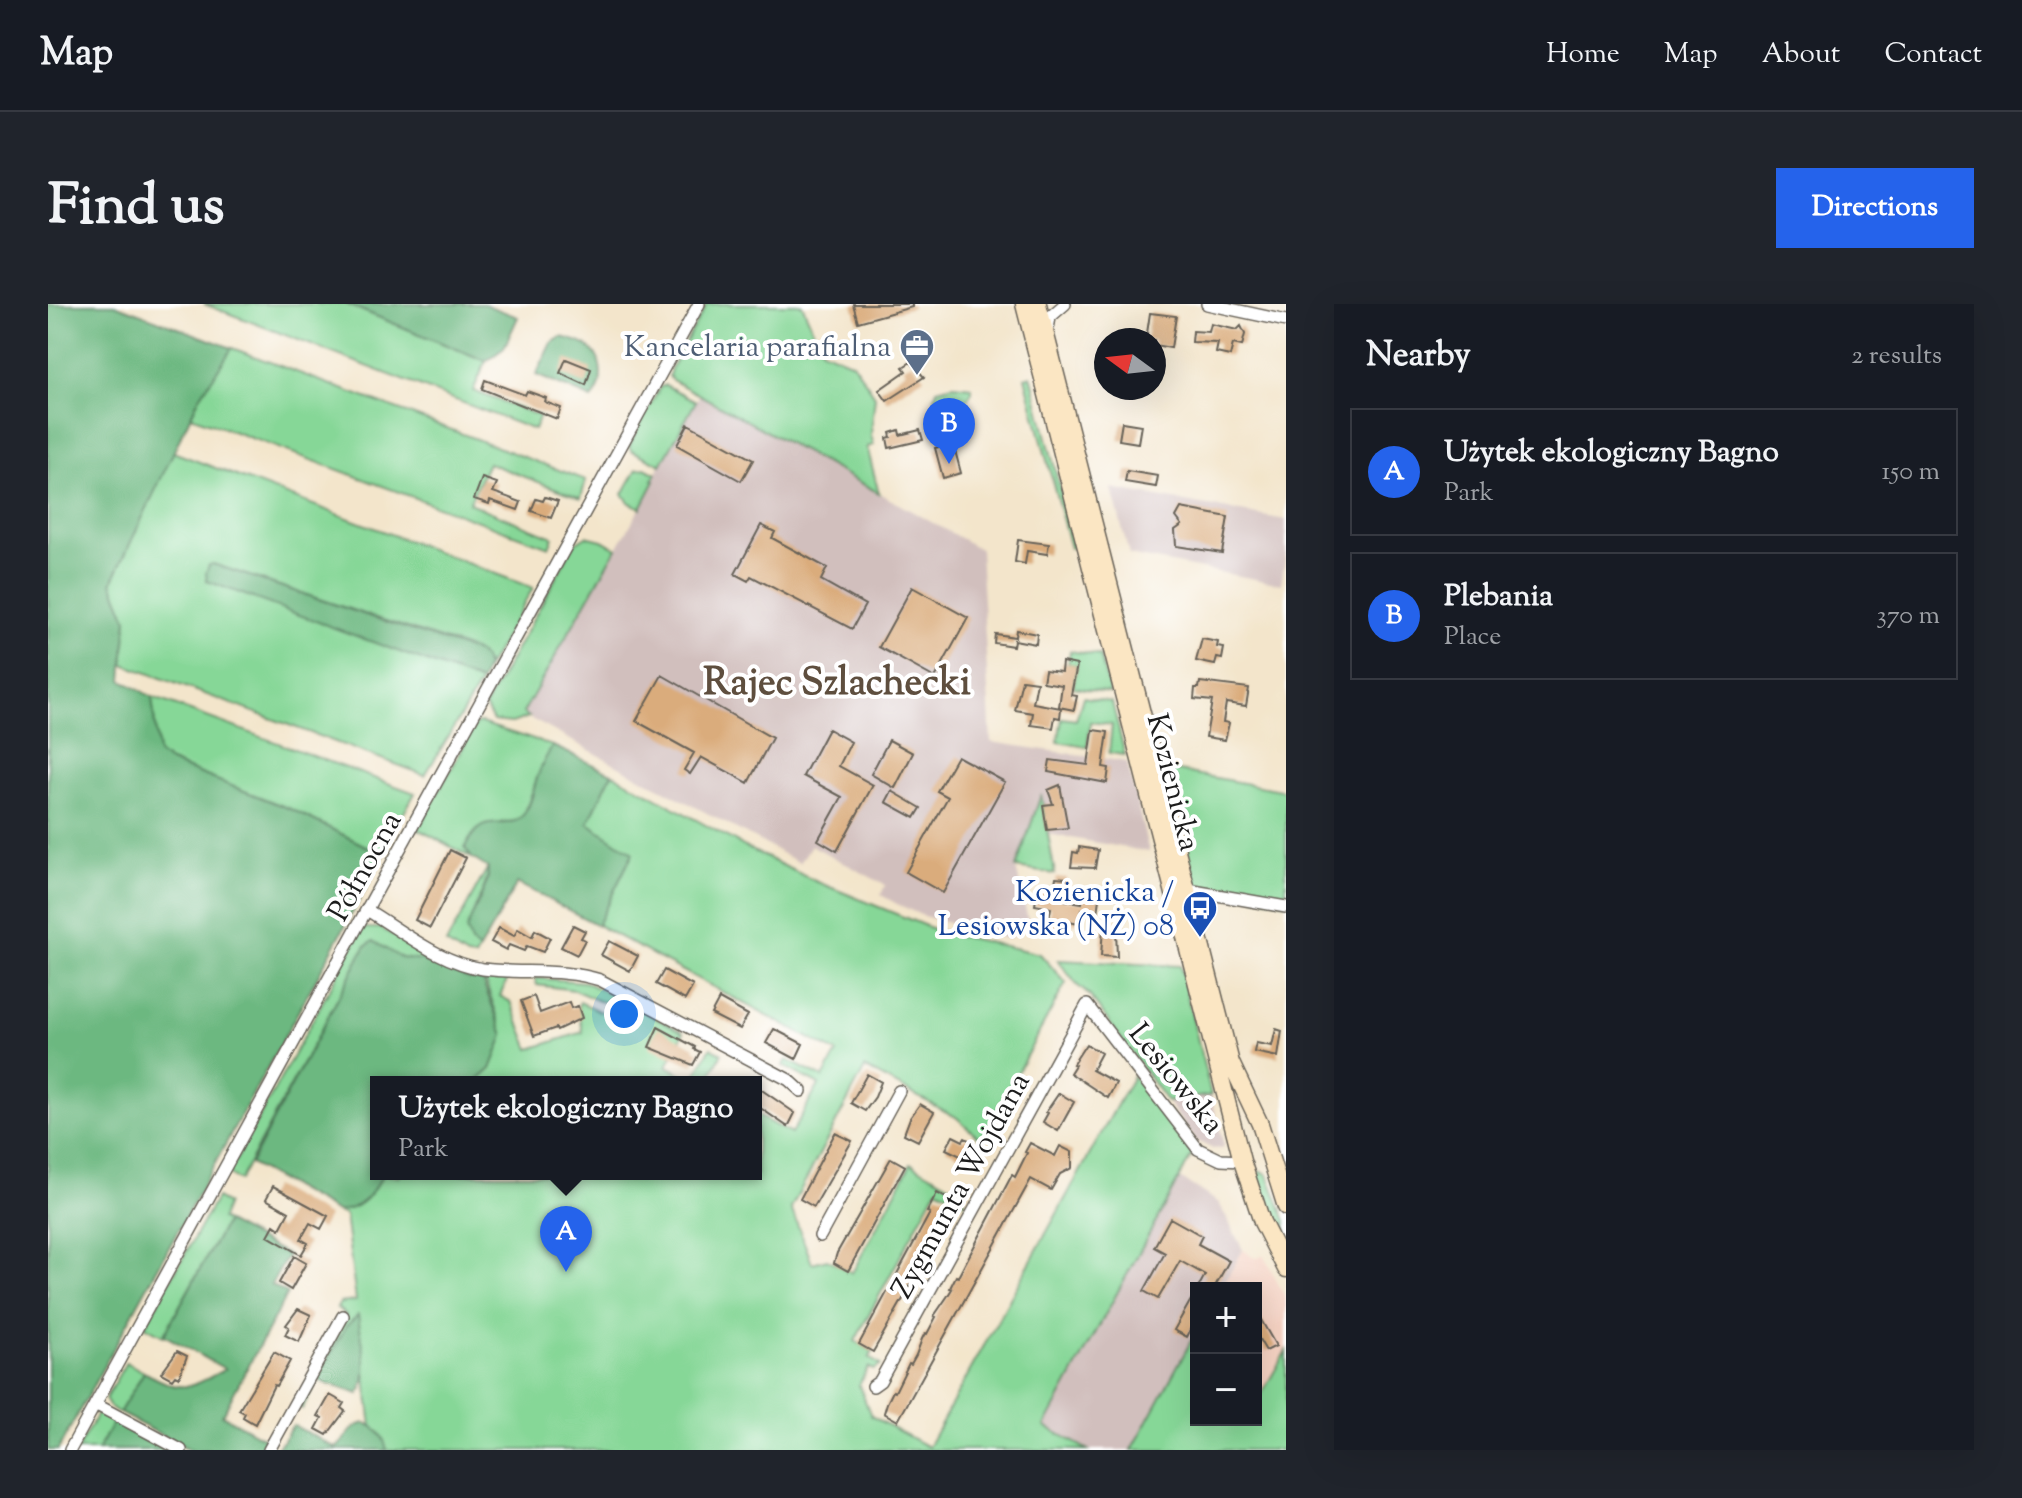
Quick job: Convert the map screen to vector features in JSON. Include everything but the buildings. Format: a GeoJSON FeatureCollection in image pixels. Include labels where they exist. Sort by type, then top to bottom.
{"type":"FeatureCollection","features":[{"type":"Feature","properties":{"kind":"main road","name":"Kozienicka"},"geometry":{"type":"LineString","coordinates":[[1043,305],[1231,1063],[1260,1124],[1286,1207]]}},
{"type":"Feature","properties":{"kind":"main road","name":"Kozienicka"},"geometry":{"type":"LineString","coordinates":[[1043,305],[1234,1130],[1262,1222],[1286,1269]]}},
{"type":"Feature","properties":{"kind":"main road"},"geometry":{"type":"LineString","coordinates":[[1242,1161],[1257,1159],[1267,1162],[1272,1169]]}},
{"type":"Feature","properties":{"kind":"main road"},"geometry":{"type":"LineString","coordinates":[[1248,1181],[1254,1168],[1272,1169]]}},
{"type":"Feature","properties":{"kind":"street","name":"Północna"},"geometry":{"type":"LineString","coordinates":[[70,1450],[699,304]]}},
{"type":"Feature","properties":{"kind":"street"},"geometry":{"type":"LineString","coordinates":[[1207,304],[1286,321]]}},
{"type":"Feature","properties":{"kind":"street"},"geometry":{"type":"LineString","coordinates":[[1188,890],[1286,907]]}},
{"type":"Feature","properties":{"kind":"street"},"geometry":{"type":"LineString","coordinates":[[367,910],[459,963],[483,969],[577,974],[600,980],[789,1080],[801,1091]]}},
{"type":"Feature","properties":{"kind":"street","name":"Lesiowska"},"geometry":{"type":"LineString","coordinates":[[1087,1005],[1193,1144],[1221,1160],[1242,1161]]}},
{"type":"Feature","properties":{"kind":"street","name":"Zygmunta Wojdana"},"geometry":{"type":"LineString","coordinates":[[873,1386],[880,1381],[1087,1005]]}},
{"type":"Feature","properties":{"kind":"street"},"geometry":{"type":"LineString","coordinates":[[820,1236],[899,1091]]}},
{"type":"Feature","properties":{"kind":"street"},"geometry":{"type":"LineString","coordinates":[[1210,1156],[1223,1155],[1228,1151],[1234,1130]]}},
{"type":"Feature","properties":{"kind":"street"},"geometry":{"type":"LineString","coordinates":[[1210,1156],[1248,1181]]}},
{"type":"Feature","properties":{"kind":"street"},"geometry":{"type":"LineString","coordinates":[[269,1450],[343,1316]]}},
{"type":"Feature","properties":{"kind":"street"},"geometry":{"type":"LineString","coordinates":[[95,1404],[181,1450]]}},
{"type":"Feature","properties":{"kind":"shaded area"},"geometry":{"type":"Polygon","coordinates":[[[700,394],[980,549],[991,742],[1127,762],[1149,852],[1048,834],[1041,797],[1016,868],[1029,924],[1008,939],[923,916],[897,904],[881,895],[885,885],[811,845],[800,863],[522,714],[655,482],[652,480],[700,394]]]}},
{"type":"Feature","properties":{"kind":"shaded area"},"geometry":{"type":"Polygon","coordinates":[[[1112,489],[1286,520],[1286,553],[1281,584],[1129,555],[1112,489]]]}},
{"type":"Feature","properties":{"kind":"shaded area"},"geometry":{"type":"Polygon","coordinates":[[[1211,1095],[1224,1146],[1213,1149],[1197,1141],[1167,1102],[1211,1095]]]}},
{"type":"Feature","properties":{"kind":"shaded area"},"geometry":{"type":"Polygon","coordinates":[[[1180,1178],[1219,1203],[1243,1250],[1224,1282],[1190,1282],[1190,1343],[1132,1450],[1088,1450],[1044,1427],[1180,1178]]]}},
{"type":"Feature","properties":{"kind":"shaded area"},"geometry":{"type":"Polygon","coordinates":[[[1243,1250],[1255,1258],[1264,1256],[1286,1299],[1286,1351],[1262,1394],[1262,1282],[1224,1282],[1243,1250]]]}},
{"type":"Feature","properties":{"kind":"green space"},"geometry":{"type":"Polygon","coordinates":[[[48,304],[115,304],[232,348],[199,398],[112,582],[127,619],[122,680],[152,697],[158,754],[170,762],[293,810],[384,855],[58,1450],[48,1450],[48,304]]]}},
{"type":"Feature","properties":{"kind":"green space"},"geometry":{"type":"Polygon","coordinates":[[[204,304],[346,304],[486,361],[473,391],[540,416],[534,430],[204,304]]]}},
{"type":"Feature","properties":{"kind":"green space"},"geometry":{"type":"Polygon","coordinates":[[[346,304],[484,304],[518,317],[504,348],[486,361],[346,304]]]}},
{"type":"Feature","properties":{"kind":"green space"},"geometry":{"type":"Polygon","coordinates":[[[707,304],[802,304],[822,350],[853,363],[875,396],[871,435],[874,445],[867,447],[879,493],[672,380],[669,376],[671,368],[707,304]]]}},
{"type":"Feature","properties":{"kind":"green space"},"geometry":{"type":"Polygon","coordinates":[[[561,337],[589,347],[599,361],[599,388],[592,399],[536,375],[552,343],[561,337]]]}},
{"type":"Feature","properties":{"kind":"green space"},"geometry":{"type":"Polygon","coordinates":[[[232,348],[586,480],[581,498],[488,463],[469,503],[553,537],[549,547],[191,416],[199,398],[232,348]]]}},
{"type":"Feature","properties":{"kind":"green space"},"geometry":{"type":"Polygon","coordinates":[[[1031,375],[1075,548],[1070,548],[1025,377],[1031,375]]]}},
{"type":"Feature","properties":{"kind":"green space"},"geometry":{"type":"Polygon","coordinates":[[[665,385],[696,401],[661,465],[631,450],[629,446],[660,387],[665,385]]]}},
{"type":"Feature","properties":{"kind":"green space"},"geometry":{"type":"Polygon","coordinates":[[[953,385],[972,387],[972,392],[958,406],[949,410],[939,409],[935,396],[937,389],[953,385]]]}},
{"type":"Feature","properties":{"kind":"green space"},"geometry":{"type":"Polygon","coordinates":[[[173,452],[533,588],[486,670],[487,664],[477,652],[462,646],[213,564],[208,581],[481,682],[425,775],[123,664],[127,619],[112,582],[173,452]]]}},
{"type":"Feature","properties":{"kind":"green space"},"geometry":{"type":"Polygon","coordinates":[[[645,468],[656,474],[641,508],[630,503],[623,494],[637,469],[645,468]]]}},
{"type":"Feature","properties":{"kind":"green space"},"geometry":{"type":"Polygon","coordinates":[[[586,536],[617,548],[523,713],[529,717],[512,723],[493,721],[485,706],[575,543],[586,536]]]}},
{"type":"Feature","properties":{"kind":"green space"},"geometry":{"type":"Polygon","coordinates":[[[209,565],[477,652],[485,662],[481,682],[207,581],[206,573],[209,565]]]}},
{"type":"Feature","properties":{"kind":"green space"},"geometry":{"type":"Polygon","coordinates":[[[1070,651],[1100,656],[1110,693],[1073,687],[1077,665],[1068,664],[1070,651]]]}},
{"type":"Feature","properties":{"kind":"green space"},"geometry":{"type":"Polygon","coordinates":[[[152,697],[415,793],[381,854],[293,810],[170,762],[158,754],[152,697]]]}},
{"type":"Feature","properties":{"kind":"green space"},"geometry":{"type":"Polygon","coordinates":[[[1083,697],[1112,702],[1125,755],[1109,753],[1112,725],[1091,722],[1087,747],[1058,742],[1062,718],[1076,720],[1083,697]]]}},
{"type":"Feature","properties":{"kind":"green space"},"geometry":{"type":"Polygon","coordinates":[[[476,724],[553,746],[524,815],[515,821],[503,822],[465,848],[472,858],[418,829],[476,724]]]}},
{"type":"Feature","properties":{"kind":"green space"},"geometry":{"type":"Polygon","coordinates":[[[553,746],[612,773],[588,823],[633,853],[597,925],[517,883],[479,950],[471,943],[466,930],[488,880],[488,868],[472,858],[465,848],[480,828],[494,823],[509,823],[522,816],[530,804],[541,767],[553,746]]]}},
{"type":"Feature","properties":{"kind":"green space"},"geometry":{"type":"Polygon","coordinates":[[[1168,769],[1286,791],[1286,902],[1197,888],[1168,769]]]}},
{"type":"Feature","properties":{"kind":"green space"},"geometry":{"type":"Polygon","coordinates":[[[612,773],[749,849],[815,881],[938,931],[1040,954],[1066,983],[981,1139],[956,1117],[865,1068],[791,1208],[812,1263],[827,1259],[852,1273],[911,1163],[961,1191],[966,1203],[937,1188],[855,1341],[873,1352],[869,1358],[880,1365],[873,1370],[868,1367],[859,1385],[871,1416],[928,1447],[1133,1076],[1193,1153],[1045,1426],[1088,1450],[375,1450],[358,1316],[346,1326],[302,1409],[298,1406],[346,1315],[337,1308],[340,1303],[356,1301],[345,1215],[337,1212],[360,1203],[380,1180],[762,1180],[762,1118],[791,1134],[819,1085],[783,1066],[787,1060],[823,1078],[837,1053],[597,925],[633,853],[588,823],[612,773]]]}},
{"type":"Feature","properties":{"kind":"green space"},"geometry":{"type":"Polygon","coordinates":[[[1041,795],[1055,874],[1016,868],[1041,795]]]}},
{"type":"Feature","properties":{"kind":"green space"},"geometry":{"type":"Polygon","coordinates":[[[488,867],[487,878],[471,920],[472,940],[479,950],[475,958],[467,957],[446,944],[488,867]]]}},
{"type":"Feature","properties":{"kind":"green space"},"geometry":{"type":"Polygon","coordinates":[[[363,928],[380,928],[455,970],[508,978],[500,996],[511,1002],[530,1049],[583,1032],[580,1002],[601,1012],[627,1003],[684,1032],[667,1066],[686,1076],[483,1076],[491,1069],[504,1035],[486,983],[422,961],[412,962],[385,951],[365,948],[239,1181],[230,1176],[363,928]]]}},
{"type":"Feature","properties":{"kind":"green space"},"geometry":{"type":"Polygon","coordinates":[[[373,941],[401,958],[422,961],[469,979],[482,980],[504,1035],[491,1069],[483,1076],[370,1076],[370,1180],[380,1180],[360,1203],[337,1212],[250,1164],[365,947],[373,941]]]}},
{"type":"Feature","properties":{"kind":"green space"},"geometry":{"type":"Polygon","coordinates":[[[1058,960],[1180,966],[1211,1095],[1167,1102],[1090,996],[1077,985],[1058,960]]]}},
{"type":"Feature","properties":{"kind":"green space"},"geometry":{"type":"Polygon","coordinates":[[[535,978],[585,982],[614,996],[604,1002],[599,1001],[574,990],[537,985],[535,978]]]}},
{"type":"Feature","properties":{"kind":"green space"},"geometry":{"type":"Polygon","coordinates":[[[711,1047],[722,1053],[710,1076],[695,1076],[711,1047]]]}},
{"type":"Feature","properties":{"kind":"green space"},"geometry":{"type":"Polygon","coordinates":[[[1262,1171],[1268,1175],[1286,1221],[1286,1253],[1259,1191],[1257,1173],[1262,1171]]]}},
{"type":"Feature","properties":{"kind":"green space"},"geometry":{"type":"Polygon","coordinates":[[[216,1198],[227,1204],[221,1219],[226,1222],[163,1336],[145,1326],[216,1198]]]}},
{"type":"Feature","properties":{"kind":"green space"},"geometry":{"type":"Polygon","coordinates":[[[226,1222],[288,1255],[271,1285],[287,1294],[222,1415],[266,1439],[259,1450],[191,1450],[119,1413],[144,1372],[168,1383],[185,1386],[225,1369],[164,1335],[226,1222]]]}},
{"type":"Feature","properties":{"kind":"green space"},"geometry":{"type":"Polygon","coordinates":[[[358,1315],[365,1366],[359,1394],[320,1381],[319,1377],[346,1326],[358,1315]]]}},
{"type":"Feature","properties":{"kind":"green space"},"geometry":{"type":"Polygon","coordinates":[[[1190,1343],[1190,1426],[1262,1426],[1262,1393],[1286,1351],[1286,1450],[1132,1450],[1190,1343]]]}},
{"type":"Feature","properties":{"kind":"green space"},"geometry":{"type":"Polygon","coordinates":[[[126,1362],[144,1372],[119,1413],[105,1399],[126,1362]]]}},
{"type":"Feature","properties":{"kind":"green space"},"geometry":{"type":"Polygon","coordinates":[[[98,1412],[115,1419],[98,1450],[77,1450],[98,1412]]]}},
{"type":"Feature","properties":{"kind":"green space"},"geometry":{"type":"Polygon","coordinates":[[[115,1419],[169,1450],[98,1450],[115,1419]]]}},
{"type":"Feature","properties":{"kind":"green space"},"geometry":{"type":"Polygon","coordinates":[[[366,1423],[380,1434],[387,1450],[276,1450],[293,1425],[336,1448],[352,1430],[366,1423]]]}},
{"type":"Feature","properties":{"kind":"place","name":"Kancelaria parafialna"},"geometry":{"type":"Point","coordinates":[917,377]}},
{"type":"Feature","properties":{"kind":"place","name":"Plebania"},"geometry":{"type":"Point","coordinates":[949,464]}},
{"type":"Feature","properties":{"kind":"place","name":"Kozienicka / Lesiowska (NŻ) 08"},"geometry":{"type":"Point","coordinates":[1200,939]}},
{"type":"Feature","properties":{"kind":"place","name":"Użytek ekologiczny Bagno"},"geometry":{"type":"Point","coordinates":[566,1272]}},
{"type":"Feature","properties":{"kind":"district","name":"Rajec Szlachecki"},"geometry":{"type":"Point","coordinates":[837,681]}}]}
